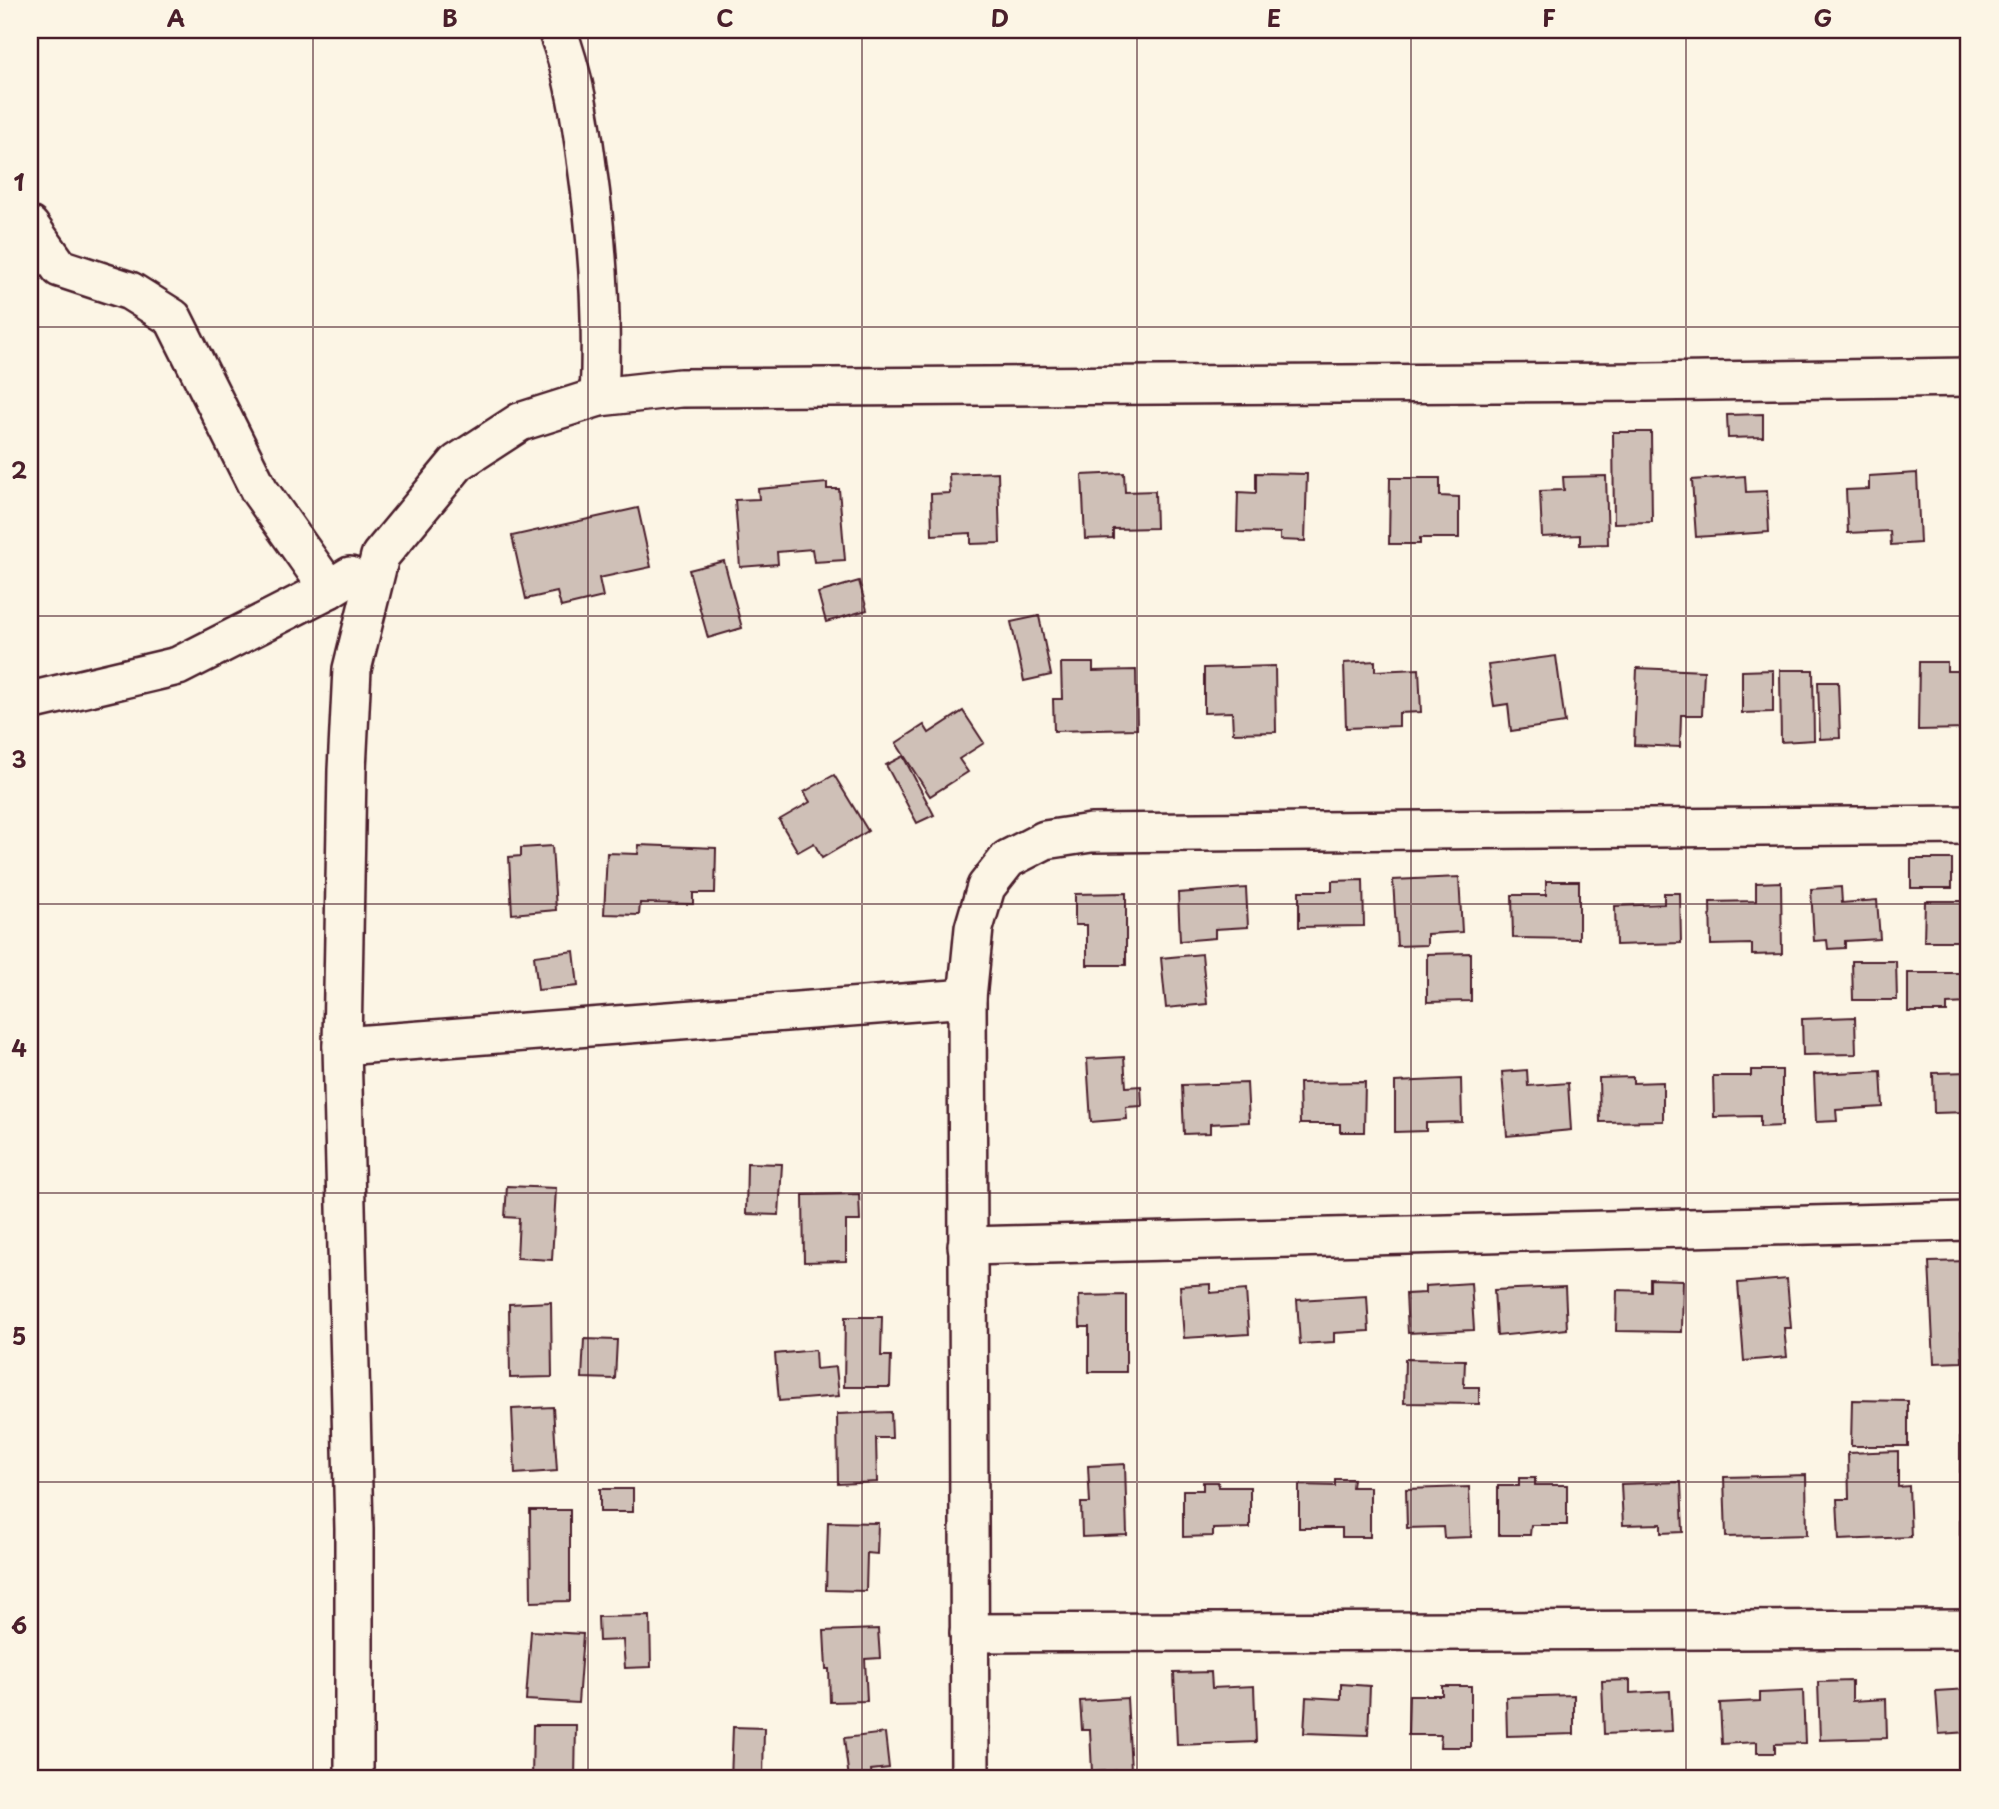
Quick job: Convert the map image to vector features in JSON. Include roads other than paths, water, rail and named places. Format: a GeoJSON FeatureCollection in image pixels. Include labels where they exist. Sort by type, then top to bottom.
{"type":"FeatureCollection","features":[{"type":"Feature","properties":{"kind":"street"},"geometry":{"type":"LineString","coordinates":[[557,30],[572,75],[582,125],[595,222],[600,327],[599,397]]}},
{"type":"Feature","properties":{"kind":"street"},"geometry":{"type":"LineString","coordinates":[[30,226],[60,268],[130,291],[173,318],[260,490],[329,589]]}},
{"type":"Feature","properties":{"kind":"street"},"geometry":{"type":"LineString","coordinates":[[30,701],[178,666],[329,589],[380,556],[457,463],[520,422],[599,397],[680,388],[1633,382],[1969,377]]}},
{"type":"Feature","properties":{"kind":"street"},"geometry":{"type":"LineString","coordinates":[[354,1779],[354,1528],[342,1046],[347,770],[352,668],[380,556]]}},
{"type":"Feature","properties":{"kind":"street"},"geometry":{"type":"LineString","coordinates":[[970,1779],[967,998],[974,928],[986,887],[1008,859],[1045,840],[1090,833],[1969,825]]}},
{"type":"Feature","properties":{"kind":"street"},"geometry":{"type":"LineString","coordinates":[[342,1046],[967,998]]}},
{"type":"Feature","properties":{"kind":"street"},"geometry":{"type":"LineString","coordinates":[[967,1246],[1969,1221]]}},
{"type":"Feature","properties":{"kind":"street"},"geometry":{"type":"LineString","coordinates":[[969,1633],[1969,1629]]}}]}
